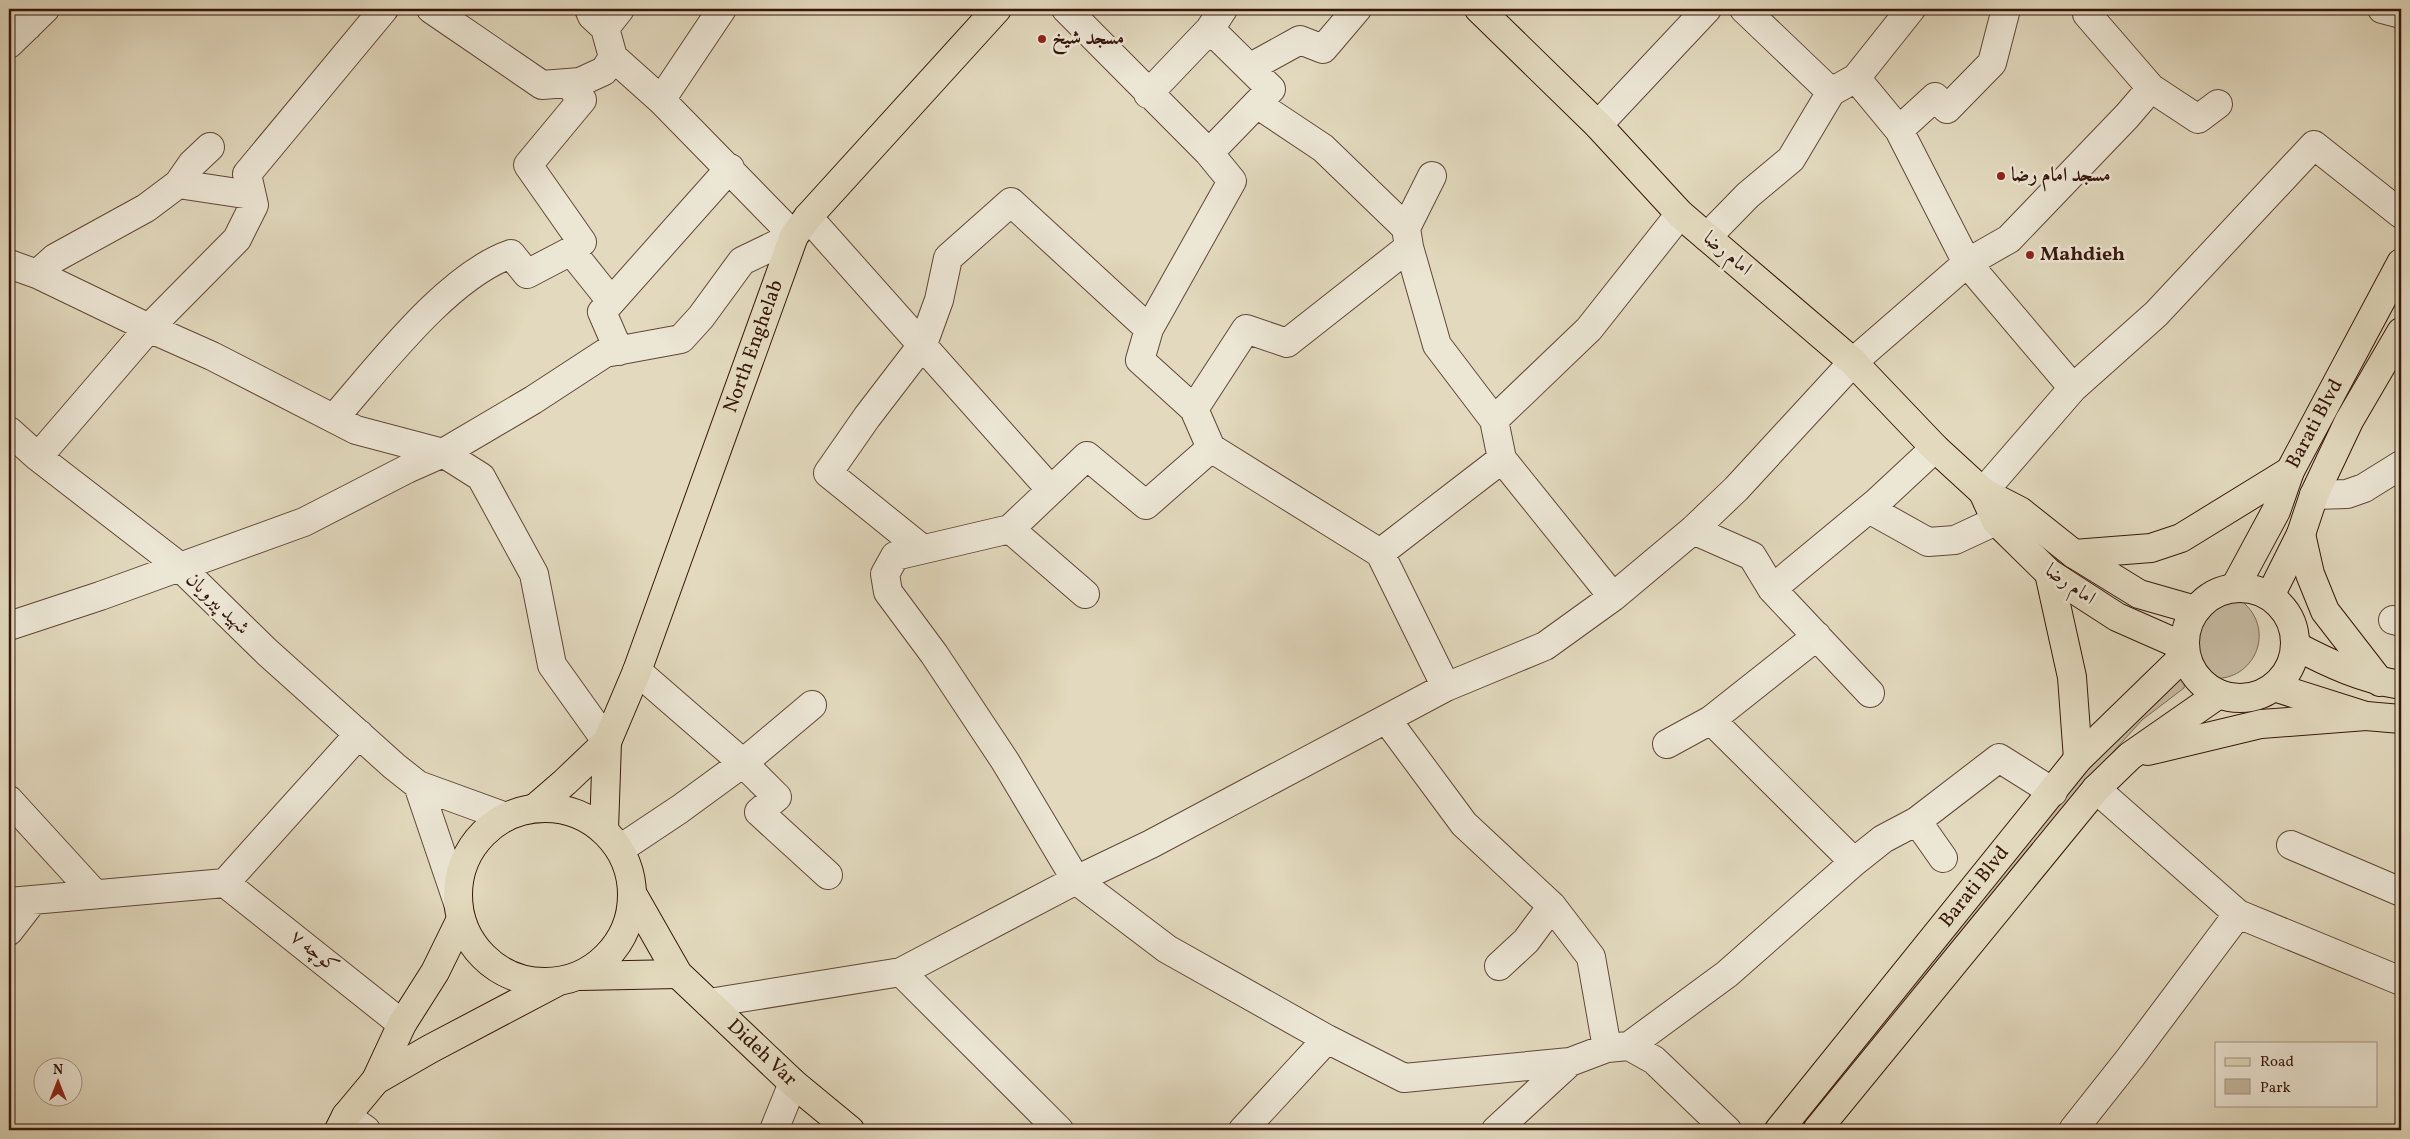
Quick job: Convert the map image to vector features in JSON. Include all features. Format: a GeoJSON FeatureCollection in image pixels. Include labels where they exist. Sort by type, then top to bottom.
{"type":"FeatureCollection","features":[{"type":"Feature","properties":{"kind":"main road","name":"North Enghelab"},"geometry":{"type":"LineString","coordinates":[[607,742],[637,672],[801,226],[997,9]]}},
{"type":"Feature","properties":{"kind":"main road","name":"امام رضا"},"geometry":{"type":"LineString","coordinates":[[1479,9],[1598,124],[1680,214],[1854,362],[1935,448],[1983,492],[2020,511],[2074,554],[2139,594],[2195,610]]}},
{"type":"Feature","properties":{"kind":"main road","name":"Barati Blvd"},"geometry":{"type":"LineString","coordinates":[[2235,587],[2263,539],[2276,511],[2290,470],[2401,263]]}},
{"type":"Feature","properties":{"kind":"main road","name":"Barati Blvd"},"geometry":{"type":"LineString","coordinates":[[2270,596],[2301,534],[2314,495],[2349,421],[2401,332]]}},
{"type":"Feature","properties":{"kind":"main road"},"geometry":{"type":"LineString","coordinates":[[2074,554],[2151,548],[2181,538],[2290,470]]}},
{"type":"Feature","properties":{"kind":"main road","name":"امام رضا"},"geometry":{"type":"LineString","coordinates":[[1983,492],[1996,521],[2049,573],[2117,617],[2185,651]]}},
{"type":"Feature","properties":{"kind":"main road"},"geometry":{"type":"LineString","coordinates":[[2301,534],[2310,574],[2325,611],[2391,683]]}},
{"type":"Feature","properties":{"kind":"main road"},"geometry":{"type":"LineString","coordinates":[[2049,573],[2072,677],[2078,759]]}},
{"type":"Feature","properties":{"kind":"main road"},"geometry":{"type":"LineString","coordinates":[[2235,587],[2251,588],[2270,596],[2289,615],[2294,630],[2296,646],[2289,668],[2274,687],[2260,695],[2244,698],[2219,694],[2201,682],[2191,670],[2185,651],[2187,624],[2195,610],[2206,598],[2220,590],[2235,587]]}},
{"type":"Feature","properties":{"kind":"main road"},"geometry":{"type":"LineString","coordinates":[[2296,646],[2331,665],[2391,683]]}},
{"type":"Feature","properties":{"kind":"main road","name":"Barati Blvd"},"geometry":{"type":"LineString","coordinates":[[1779,1130],[2078,759],[2185,651]]}},
{"type":"Feature","properties":{"kind":"main road"},"geometry":{"type":"LineString","coordinates":[[2274,687],[2366,716]]}},
{"type":"Feature","properties":{"kind":"main road","name":"Barati Blvd"},"geometry":{"type":"LineString","coordinates":[[1817,1130],[2096,789],[2130,756],[2219,694]]}},
{"type":"Feature","properties":{"kind":"main road"},"geometry":{"type":"LineString","coordinates":[[2130,756],[2261,724],[2366,716],[2401,719]]}},
{"type":"Feature","properties":{"kind":"main road"},"geometry":{"type":"LineString","coordinates":[[535,808],[607,742]]}},
{"type":"Feature","properties":{"kind":"main road"},"geometry":{"type":"LineString","coordinates":[[607,742],[612,839]]}},
{"type":"Feature","properties":{"kind":"main road"},"geometry":{"type":"LineString","coordinates":[[376,1080],[430,1049],[568,979],[602,962],[619,943],[630,920],[633,894],[630,871],[612,839],[583,816],[560,809],[535,808],[506,817],[485,832],[468,852],[459,877],[459,911],[471,942],[494,965],[507,974],[531,982],[568,979],[678,974]]}},
{"type":"Feature","properties":{"kind":"main road","name":"Dideh Var"},"geometry":{"type":"LineString","coordinates":[[633,894],[678,974],[793,1083],[850,1130]]}},
{"type":"Feature","properties":{"kind":"main road"},"geometry":{"type":"LineString","coordinates":[[350,1126],[376,1080],[402,1024],[435,972],[459,911]]}},
{"type":"Feature","properties":{"kind":"street"},"geometry":{"type":"LineString","coordinates":[[38,458],[148,328],[237,239],[254,206],[247,174],[384,9]]}},
{"type":"Feature","properties":{"kind":"street"},"geometry":{"type":"LineString","coordinates":[[431,9],[542,85],[580,82],[604,71],[613,57]]}},
{"type":"Feature","properties":{"kind":"street"},"geometry":{"type":"LineString","coordinates":[[661,100],[722,9]]}},
{"type":"Feature","properties":{"kind":"street"},"geometry":{"type":"LineString","coordinates":[[1066,9],[1148,94],[1209,153],[1232,181],[1149,330],[1140,360],[1194,409],[1211,448],[1380,552],[1446,687]]}},
{"type":"Feature","properties":{"kind":"street"},"geometry":{"type":"LineString","coordinates":[[1250,67],[1300,40],[1323,49],[1357,9]]}},
{"type":"Feature","properties":{"kind":"street"},"geometry":{"type":"LineString","coordinates":[[1598,124],[1707,9]]}},
{"type":"Feature","properties":{"kind":"street"},"geometry":{"type":"LineString","coordinates":[[1744,9],[1831,92]]}},
{"type":"Feature","properties":{"kind":"street"},"geometry":{"type":"LineString","coordinates":[[1707,237],[1748,195],[1791,159],[1831,92],[1856,78],[1911,9]]}},
{"type":"Feature","properties":{"kind":"street"},"geometry":{"type":"LineString","coordinates":[[1899,130],[1935,97],[1947,109],[1992,63],[2006,9]]}},
{"type":"Feature","properties":{"kind":"street"},"geometry":{"type":"LineString","coordinates":[[2092,9],[2087,14],[2150,88],[2198,119],[2218,104]]}},
{"type":"Feature","properties":{"kind":"street"},"geometry":{"type":"LineString","coordinates":[[2382,9],[2401,14]]}},
{"type":"Feature","properties":{"kind":"street"},"geometry":{"type":"LineString","coordinates":[[604,15],[613,57],[661,100],[730,168],[801,226],[923,344],[1051,490]]}},
{"type":"Feature","properties":{"kind":"street"},"geometry":{"type":"LineString","coordinates":[[1148,94],[1216,19],[1250,67],[1271,89],[1209,153]]}},
{"type":"Feature","properties":{"kind":"street"},"geometry":{"type":"LineString","coordinates":[[1856,78],[1899,130],[1967,263],[2073,388]]}},
{"type":"Feature","properties":{"kind":"street"},"geometry":{"type":"LineString","coordinates":[[334,418],[438,302],[479,271],[496,259],[511,254],[527,274],[571,251],[582,242],[528,166],[582,100],[568,83]]}},
{"type":"Feature","properties":{"kind":"street"},"geometry":{"type":"LineString","coordinates":[[709,1003],[901,972],[1076,880],[1151,844],[1446,687],[1545,646],[1613,597],[1693,530],[1736,489],[1854,362],[1967,263],[2009,239],[2127,116],[2150,88]]}},
{"type":"Feature","properties":{"kind":"street"},"geometry":{"type":"LineString","coordinates":[[1257,104],[1323,148],[1408,238],[1437,345],[1494,420],[1502,459],[1613,597]]}},
{"type":"Feature","properties":{"kind":"street"},"geometry":{"type":"LineString","coordinates":[[1983,492],[2073,388],[2156,314],[2314,145],[2401,214]]}},
{"type":"Feature","properties":{"kind":"street"},"geometry":{"type":"LineString","coordinates":[[37,274],[55,258],[146,208],[178,184],[192,164],[210,147]]}},
{"type":"Feature","properties":{"kind":"street"},"geometry":{"type":"LineString","coordinates":[[619,351],[602,312],[730,168]]}},
{"type":"Feature","properties":{"kind":"street"},"geometry":{"type":"LineString","coordinates":[[1194,409],[1246,329],[1287,343],[1408,238],[1432,176]]}},
{"type":"Feature","properties":{"kind":"street"},"geometry":{"type":"LineString","coordinates":[[178,184],[251,195]]}},
{"type":"Feature","properties":{"kind":"street"},"geometry":{"type":"LineString","coordinates":[[922,548],[828,473],[866,417],[923,344],[939,300],[948,258],[1011,202],[1149,330]]}},
{"type":"Feature","properties":{"kind":"street"},"geometry":{"type":"LineString","coordinates":[[1494,420],[1589,330],[1680,214]]}},
{"type":"Feature","properties":{"kind":"street"},"geometry":{"type":"LineString","coordinates":[[9,626],[100,596],[304,522],[407,469],[443,453],[533,400],[605,353],[681,339],[701,317],[742,261],[801,226]]}},
{"type":"Feature","properties":{"kind":"street"},"geometry":{"type":"LineString","coordinates":[[571,251],[612,301]]}},
{"type":"Feature","properties":{"kind":"street"},"geometry":{"type":"LineString","coordinates":[[9,264],[37,274],[148,328],[212,356],[356,430],[443,453],[481,477],[534,574],[552,665],[607,742]]}},
{"type":"Feature","properties":{"kind":"street","name":"شهید پیرویان"},"geometry":{"type":"LineString","coordinates":[[9,431],[38,458],[179,566],[267,652],[418,785]]}},
{"type":"Feature","properties":{"kind":"street"},"geometry":{"type":"LineString","coordinates":[[1211,448],[1146,506],[1087,456],[1010,529],[922,548],[895,556],[885,574],[888,592],[934,654],[1005,761],[1076,880],[1168,949],[1327,1039],[1404,1078],[1570,1062],[1618,1047],[1727,974],[1854,862],[1883,839],[1917,821],[1999,758],[2053,792]]}},
{"type":"Feature","properties":{"kind":"street"},"geometry":{"type":"LineString","coordinates":[[1772,589],[1869,508],[1935,448]]}},
{"type":"Feature","properties":{"kind":"street"},"geometry":{"type":"LineString","coordinates":[[1380,552],[1502,459]]}},
{"type":"Feature","properties":{"kind":"street"},"geometry":{"type":"LineString","coordinates":[[2314,495],[2347,494],[2364,488],[2401,465]]}},
{"type":"Feature","properties":{"kind":"street"},"geometry":{"type":"LineString","coordinates":[[1869,508],[1928,542],[1955,540],[1996,521]]}},
{"type":"Feature","properties":{"kind":"street"},"geometry":{"type":"LineString","coordinates":[[1010,529],[1085,594]]}},
{"type":"Feature","properties":{"kind":"street"},"geometry":{"type":"LineString","coordinates":[[1693,530],[1752,556],[1772,589],[1870,693]]}},
{"type":"Feature","properties":{"kind":"street"},"geometry":{"type":"LineString","coordinates":[[1667,744],[1710,720],[1817,636]]}},
{"type":"Feature","properties":{"kind":"street"},"geometry":{"type":"LineString","coordinates":[[637,672],[743,763],[777,797],[759,812],[828,875]]}},
{"type":"Feature","properties":{"kind":"street"},"geometry":{"type":"LineString","coordinates":[[612,839],[680,809],[743,763],[812,705]]}},
{"type":"Feature","properties":{"kind":"street"},"geometry":{"type":"LineString","coordinates":[[1387,720],[1464,824],[1552,906],[1591,957],[1618,1047]]}},
{"type":"Feature","properties":{"kind":"street"},"geometry":{"type":"LineString","coordinates":[[1710,720],[1854,862]]}},
{"type":"Feature","properties":{"kind":"street"},"geometry":{"type":"LineString","coordinates":[[9,931],[21,901],[94,893],[225,883],[359,734]]}},
{"type":"Feature","properties":{"kind":"street"},"geometry":{"type":"LineString","coordinates":[[418,785],[506,817]]}},
{"type":"Feature","properties":{"kind":"street"},"geometry":{"type":"LineString","coordinates":[[418,785],[459,911]]}},
{"type":"Feature","properties":{"kind":"street"},"geometry":{"type":"LineString","coordinates":[[2096,789],[2238,914],[2401,981]]}},
{"type":"Feature","properties":{"kind":"street"},"geometry":{"type":"LineString","coordinates":[[9,800],[94,893]]}},
{"type":"Feature","properties":{"kind":"street"},"geometry":{"type":"LineString","coordinates":[[1917,821],[1943,858]]}},
{"type":"Feature","properties":{"kind":"street"},"geometry":{"type":"LineString","coordinates":[[2291,845],[2401,892]]}},
{"type":"Feature","properties":{"kind":"street","name":"کوچه ۷"},"geometry":{"type":"LineString","coordinates":[[225,883],[402,1024]]}},
{"type":"Feature","properties":{"kind":"street"},"geometry":{"type":"LineString","coordinates":[[1499,966],[1526,941],[1552,906]]}},
{"type":"Feature","properties":{"kind":"street"},"geometry":{"type":"LineString","coordinates":[[2073,1130],[2130,1058],[2238,914]]}},
{"type":"Feature","properties":{"kind":"street"},"geometry":{"type":"LineString","coordinates":[[901,972],[1059,1130]]}},
{"type":"Feature","properties":{"kind":"street"},"geometry":{"type":"LineString","coordinates":[[1243,1130],[1327,1039]]}},
{"type":"Feature","properties":{"kind":"street"},"geometry":{"type":"LineString","coordinates":[[1618,1047],[1654,1060],[1727,1130]]}},
{"type":"Feature","properties":{"kind":"street"},"geometry":{"type":"LineString","coordinates":[[1496,1130],[1570,1062]]}},
{"type":"Feature","properties":{"kind":"street"},"geometry":{"type":"LineString","coordinates":[[774,1130],[793,1083]]}},
{"type":"Feature","properties":{"kind":"green space"},"geometry":{"type":"Polygon","coordinates":[[[2226,594],[2244,603],[2255,617],[2259,630],[2259,643],[2247,665],[2237,673],[2224,678],[2206,678],[2188,668],[2174,627],[2184,610],[2194,601],[2207,596],[2226,594]]]}},
{"type":"Feature","properties":{"kind":"green space"},"geometry":{"type":"Polygon","coordinates":[[[2180,675],[2185,680],[2184,688],[2142,720],[2077,792],[1802,1130],[1790,1130],[2086,765],[2180,675]]]}},
{"type":"Feature","properties":{"kind":"place","name":"مسجد شیخ"},"geometry":{"type":"Point","coordinates":[1042,39]}},
{"type":"Feature","properties":{"kind":"place","name":"مسجد امام رضا"},"geometry":{"type":"Point","coordinates":[2001,176]}},
{"type":"Feature","properties":{"kind":"place","name":"Mahdieh"},"geometry":{"type":"Point","coordinates":[2030,255]}}]}
